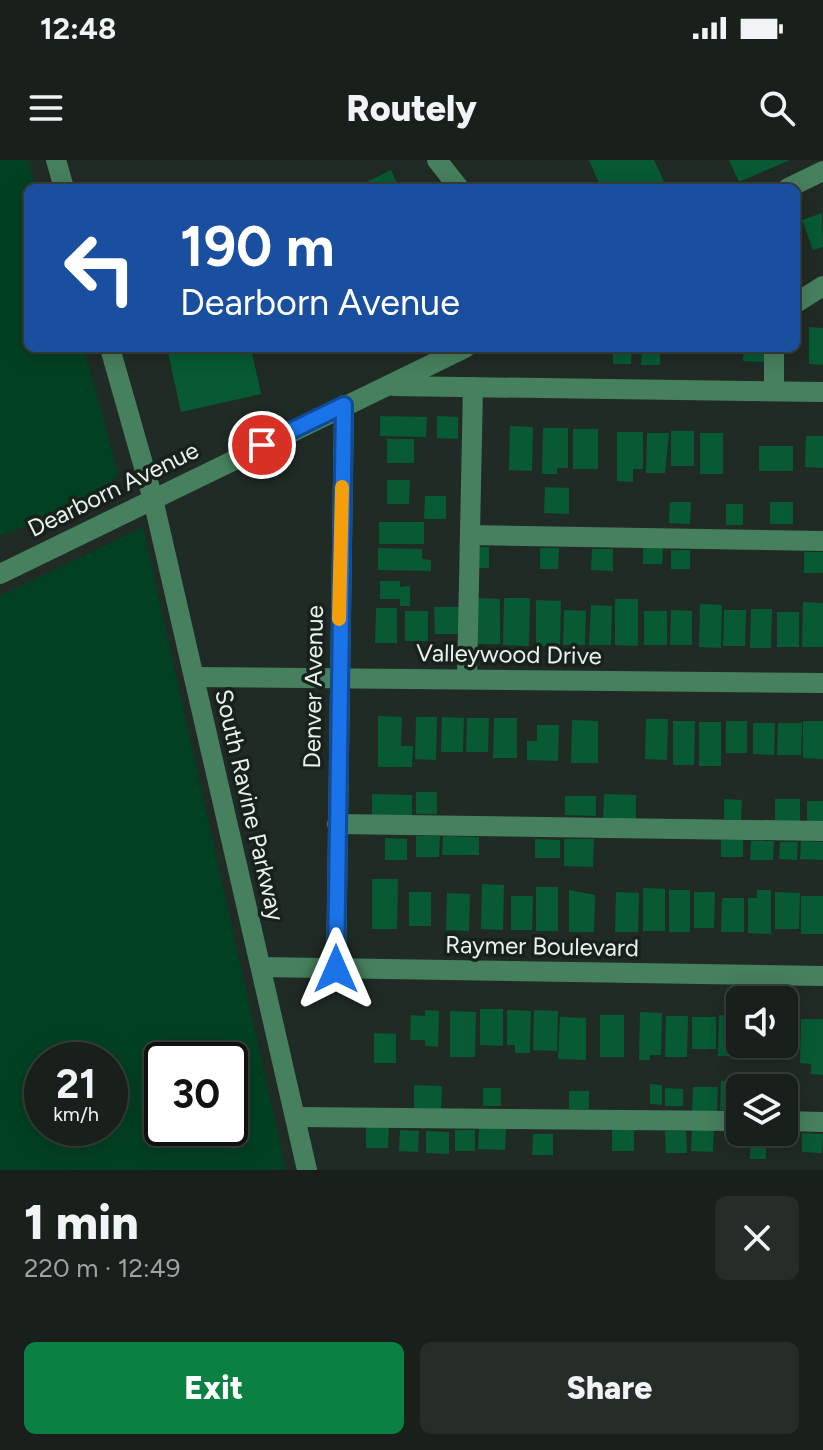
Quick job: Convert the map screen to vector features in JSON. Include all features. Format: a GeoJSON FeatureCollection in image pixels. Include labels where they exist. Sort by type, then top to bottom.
{"type":"FeatureCollection","features":[{"type":"Feature","properties":{"kind":"street"},"geometry":{"type":"LineString","coordinates":[[56,160],[63,184]]}},
{"type":"Feature","properties":{"kind":"street"},"geometry":{"type":"LineString","coordinates":[[437,160],[456,184]]}},
{"type":"Feature","properties":{"kind":"street"},"geometry":{"type":"LineString","coordinates":[[796,184],[823,171]]}},
{"type":"Feature","properties":{"kind":"street"},"geometry":{"type":"LineString","coordinates":[[800,300],[823,286]]}},
{"type":"Feature","properties":{"kind":"street","name":"South Ravine Parkway"},"geometry":{"type":"LineString","coordinates":[[111,352],[153,499],[307,1170]]}},
{"type":"Feature","properties":{"kind":"street","name":"Dearborn Avenue"},"geometry":{"type":"LineString","coordinates":[[0,574],[457,352]]}},
{"type":"Feature","properties":{"kind":"street"},"geometry":{"type":"LineString","coordinates":[[774,352],[774,391]]}},
{"type":"Feature","properties":{"kind":"street"},"geometry":{"type":"LineString","coordinates":[[389,386],[823,392]]}},
{"type":"Feature","properties":{"kind":"street"},"geometry":{"type":"LineString","coordinates":[[467,679],[473,387]]}},
{"type":"Feature","properties":{"kind":"street","name":"Denver Avenue"},"geometry":{"type":"LineString","coordinates":[[336,969],[344,405]]}},
{"type":"Feature","properties":{"kind":"street"},"geometry":{"type":"LineString","coordinates":[[470,535],[823,541]]}},
{"type":"Feature","properties":{"kind":"street","name":"Valleywood Drive"},"geometry":{"type":"LineString","coordinates":[[194,677],[823,683]]}},
{"type":"Feature","properties":{"kind":"street"},"geometry":{"type":"LineString","coordinates":[[337,824],[823,831]]}},
{"type":"Feature","properties":{"kind":"street","name":"Raymer Boulevard"},"geometry":{"type":"LineString","coordinates":[[261,967],[823,976]]}},
{"type":"Feature","properties":{"kind":"street"},"geometry":{"type":"LineString","coordinates":[[295,1117],[726,1121]]}},
{"type":"Feature","properties":{"kind":"street"},"geometry":{"type":"LineString","coordinates":[[798,1121],[823,1122]]}},
{"type":"Feature","properties":{"kind":"green space"},"geometry":{"type":"Polygon","coordinates":[[[0,160],[28,160],[35,184],[24,184],[24,352],[85,352],[118,473],[110,483],[83,501],[0,536],[0,160]]]}},
{"type":"Feature","properties":{"kind":"green space"},"geometry":{"type":"Polygon","coordinates":[[[143,527],[286,1170],[0,1170],[0,596],[143,527]]]}},
{"type":"Feature","properties":{"kind":"building"},"geometry":{"type":"Polygon","coordinates":[[[589,160],[654,160],[665,184],[599,184],[589,160]]]}},
{"type":"Feature","properties":{"kind":"building"},"geometry":{"type":"Polygon","coordinates":[[[729,160],[790,160],[739,182],[729,160]]]}},
{"type":"Feature","properties":{"kind":"building"},"geometry":{"type":"Polygon","coordinates":[[[391,170],[397,184],[362,184],[391,170]]]}},
{"type":"Feature","properties":{"kind":"building"},"geometry":{"type":"Polygon","coordinates":[[[822,213],[823,247],[813,250],[802,220],[822,213]]]}},
{"type":"Feature","properties":{"kind":"building"},"geometry":{"type":"Polygon","coordinates":[[[809,327],[823,328],[823,365],[809,364],[809,327]]]}},
{"type":"Feature","properties":{"kind":"building"},"geometry":{"type":"Polygon","coordinates":[[[168,352],[252,352],[261,394],[181,412],[168,352]]]}},
{"type":"Feature","properties":{"kind":"building"},"geometry":{"type":"Polygon","coordinates":[[[613,352],[632,352],[631,364],[613,364],[613,352]]]}},
{"type":"Feature","properties":{"kind":"building"},"geometry":{"type":"Polygon","coordinates":[[[642,352],[660,352],[660,365],[641,365],[642,352]]]}},
{"type":"Feature","properties":{"kind":"building"},"geometry":{"type":"Polygon","coordinates":[[[744,352],[766,352],[765,362],[743,361],[744,352]]]}},
{"type":"Feature","properties":{"kind":"building"},"geometry":{"type":"Polygon","coordinates":[[[380,416],[427,417],[426,437],[380,436],[380,416]]]}},
{"type":"Feature","properties":{"kind":"building"},"geometry":{"type":"Polygon","coordinates":[[[437,416],[458,417],[458,439],[437,438],[437,416]]]}},
{"type":"Feature","properties":{"kind":"building"},"geometry":{"type":"Polygon","coordinates":[[[510,426],[533,427],[532,471],[509,470],[510,426]]]}},
{"type":"Feature","properties":{"kind":"building"},"geometry":{"type":"Polygon","coordinates":[[[543,428],[568,428],[568,468],[557,468],[557,474],[542,474],[543,428]]]}},
{"type":"Feature","properties":{"kind":"building"},"geometry":{"type":"Polygon","coordinates":[[[573,429],[598,429],[598,469],[573,469],[573,429]]]}},
{"type":"Feature","properties":{"kind":"building"},"geometry":{"type":"Polygon","coordinates":[[[671,431],[694,431],[694,466],[671,466],[671,431]]]}},
{"type":"Feature","properties":{"kind":"building"},"geometry":{"type":"Polygon","coordinates":[[[617,432],[643,432],[643,469],[633,469],[633,482],[617,481],[617,432]]]}},
{"type":"Feature","properties":{"kind":"building"},"geometry":{"type":"Polygon","coordinates":[[[647,433],[669,433],[665,473],[646,473],[647,433]]]}},
{"type":"Feature","properties":{"kind":"building"},"geometry":{"type":"Polygon","coordinates":[[[700,433],[723,433],[723,474],[700,474],[700,433]]]}},
{"type":"Feature","properties":{"kind":"building"},"geometry":{"type":"Polygon","coordinates":[[[806,436],[823,436],[823,468],[805,467],[806,436]]]}},
{"type":"Feature","properties":{"kind":"building"},"geometry":{"type":"Polygon","coordinates":[[[387,439],[414,439],[414,463],[387,463],[387,439]]]}},
{"type":"Feature","properties":{"kind":"building"},"geometry":{"type":"Polygon","coordinates":[[[759,446],[793,446],[793,471],[759,471],[759,446]]]}},
{"type":"Feature","properties":{"kind":"building"},"geometry":{"type":"Polygon","coordinates":[[[387,480],[410,480],[409,504],[387,504],[387,480]]]}},
{"type":"Feature","properties":{"kind":"building"},"geometry":{"type":"Polygon","coordinates":[[[545,487],[569,488],[569,514],[544,513],[545,487]]]}},
{"type":"Feature","properties":{"kind":"building"},"geometry":{"type":"Polygon","coordinates":[[[425,496],[446,496],[446,519],[424,519],[425,496]]]}},
{"type":"Feature","properties":{"kind":"building"},"geometry":{"type":"Polygon","coordinates":[[[670,502],[691,502],[690,524],[669,523],[670,502]]]}},
{"type":"Feature","properties":{"kind":"building"},"geometry":{"type":"Polygon","coordinates":[[[770,502],[793,502],[793,524],[770,524],[770,502]]]}},
{"type":"Feature","properties":{"kind":"building"},"geometry":{"type":"Polygon","coordinates":[[[726,504],[743,504],[743,525],[726,525],[726,504]]]}},
{"type":"Feature","properties":{"kind":"building"},"geometry":{"type":"Polygon","coordinates":[[[379,522],[424,522],[424,544],[379,544],[379,522]]]}},
{"type":"Feature","properties":{"kind":"building"},"geometry":{"type":"Polygon","coordinates":[[[475,547],[489,547],[489,568],[475,568],[475,547]]]}},
{"type":"Feature","properties":{"kind":"building"},"geometry":{"type":"Polygon","coordinates":[[[643,547],[663,547],[662,564],[643,564],[643,547]]]}},
{"type":"Feature","properties":{"kind":"building"},"geometry":{"type":"Polygon","coordinates":[[[378,548],[422,549],[422,559],[431,560],[431,571],[378,570],[378,548]]]}},
{"type":"Feature","properties":{"kind":"building"},"geometry":{"type":"Polygon","coordinates":[[[540,548],[559,548],[558,569],[540,569],[540,548]]]}},
{"type":"Feature","properties":{"kind":"building"},"geometry":{"type":"Polygon","coordinates":[[[592,549],[613,549],[613,571],[591,570],[592,549]]]}},
{"type":"Feature","properties":{"kind":"building"},"geometry":{"type":"Polygon","coordinates":[[[671,550],[690,550],[690,569],[671,569],[671,550]]]}},
{"type":"Feature","properties":{"kind":"building"},"geometry":{"type":"Polygon","coordinates":[[[804,552],[823,552],[823,573],[804,573],[804,552]]]}},
{"type":"Feature","properties":{"kind":"building"},"geometry":{"type":"Polygon","coordinates":[[[380,581],[400,581],[400,587],[410,586],[410,606],[400,606],[400,599],[380,599],[380,581]]]}},
{"type":"Feature","properties":{"kind":"building"},"geometry":{"type":"Polygon","coordinates":[[[478,598],[500,599],[500,644],[477,644],[478,598]]]}},
{"type":"Feature","properties":{"kind":"building"},"geometry":{"type":"Polygon","coordinates":[[[504,598],[530,598],[529,646],[503,645],[504,598]]]}},
{"type":"Feature","properties":{"kind":"building"},"geometry":{"type":"Polygon","coordinates":[[[615,599],[638,599],[638,646],[615,645],[615,599]]]}},
{"type":"Feature","properties":{"kind":"building"},"geometry":{"type":"Polygon","coordinates":[[[536,600],[561,601],[560,646],[536,646],[536,600]]]}},
{"type":"Feature","properties":{"kind":"building"},"geometry":{"type":"Polygon","coordinates":[[[803,602],[823,603],[823,647],[802,647],[803,602]]]}},
{"type":"Feature","properties":{"kind":"building"},"geometry":{"type":"Polygon","coordinates":[[[700,604],[722,605],[721,648],[699,647],[700,604]]]}},
{"type":"Feature","properties":{"kind":"building"},"geometry":{"type":"Polygon","coordinates":[[[591,605],[612,606],[611,645],[589,645],[591,605]]]}},
{"type":"Feature","properties":{"kind":"building"},"geometry":{"type":"Polygon","coordinates":[[[434,607],[459,607],[459,634],[435,634],[434,607]]]}},
{"type":"Feature","properties":{"kind":"building"},"geometry":{"type":"Polygon","coordinates":[[[376,608],[397,608],[397,643],[375,643],[376,608]]]}},
{"type":"Feature","properties":{"kind":"building"},"geometry":{"type":"Polygon","coordinates":[[[751,609],[772,609],[771,648],[750,648],[751,609]]]}},
{"type":"Feature","properties":{"kind":"building"},"geometry":{"type":"Polygon","coordinates":[[[564,610],[586,611],[585,645],[563,645],[564,610]]]}},
{"type":"Feature","properties":{"kind":"building"},"geometry":{"type":"Polygon","coordinates":[[[671,610],[692,611],[692,645],[670,645],[671,610]]]}},
{"type":"Feature","properties":{"kind":"building"},"geometry":{"type":"Polygon","coordinates":[[[724,610],[746,610],[745,646],[723,646],[724,610]]]}},
{"type":"Feature","properties":{"kind":"building"},"geometry":{"type":"Polygon","coordinates":[[[405,611],[428,611],[428,641],[405,641],[405,611]]]}},
{"type":"Feature","properties":{"kind":"building"},"geometry":{"type":"Polygon","coordinates":[[[644,611],[667,611],[667,645],[644,645],[644,611]]]}},
{"type":"Feature","properties":{"kind":"building"},"geometry":{"type":"Polygon","coordinates":[[[777,612],[799,612],[799,647],[777,647],[777,612]]]}},
{"type":"Feature","properties":{"kind":"building"},"geometry":{"type":"Polygon","coordinates":[[[378,716],[402,717],[401,746],[413,746],[412,767],[378,767],[378,716]]]}},
{"type":"Feature","properties":{"kind":"building"},"geometry":{"type":"Polygon","coordinates":[[[416,717],[437,717],[436,760],[415,759],[416,717]]]}},
{"type":"Feature","properties":{"kind":"building"},"geometry":{"type":"Polygon","coordinates":[[[442,717],[464,718],[463,752],[441,752],[442,717]]]}},
{"type":"Feature","properties":{"kind":"building"},"geometry":{"type":"Polygon","coordinates":[[[467,718],[489,718],[488,752],[466,752],[467,718]]]}},
{"type":"Feature","properties":{"kind":"building"},"geometry":{"type":"Polygon","coordinates":[[[494,718],[517,718],[517,758],[493,758],[494,718]]]}},
{"type":"Feature","properties":{"kind":"building"},"geometry":{"type":"Polygon","coordinates":[[[646,719],[668,719],[667,760],[645,759],[646,719]]]}},
{"type":"Feature","properties":{"kind":"building"},"geometry":{"type":"Polygon","coordinates":[[[572,720],[598,721],[598,763],[571,763],[572,720]]]}},
{"type":"Feature","properties":{"kind":"building"},"geometry":{"type":"Polygon","coordinates":[[[673,721],[695,721],[694,765],[673,765],[673,721]]]}},
{"type":"Feature","properties":{"kind":"building"},"geometry":{"type":"Polygon","coordinates":[[[726,721],[747,721],[747,753],[726,753],[726,721]]]}},
{"type":"Feature","properties":{"kind":"building"},"geometry":{"type":"Polygon","coordinates":[[[803,721],[823,721],[823,759],[803,758],[803,721]]]}},
{"type":"Feature","properties":{"kind":"building"},"geometry":{"type":"Polygon","coordinates":[[[699,722],[721,722],[721,766],[699,766],[699,722]]]}},
{"type":"Feature","properties":{"kind":"building"},"geometry":{"type":"Polygon","coordinates":[[[753,723],[775,723],[774,755],[753,754],[753,723]]]}},
{"type":"Feature","properties":{"kind":"building"},"geometry":{"type":"Polygon","coordinates":[[[778,723],[802,723],[801,755],[777,755],[778,723]]]}},
{"type":"Feature","properties":{"kind":"building"},"geometry":{"type":"Polygon","coordinates":[[[537,725],[559,725],[558,761],[527,760],[527,741],[537,741],[537,725]]]}},
{"type":"Feature","properties":{"kind":"building"},"geometry":{"type":"Polygon","coordinates":[[[416,792],[437,792],[437,814],[416,814],[416,792]]]}},
{"type":"Feature","properties":{"kind":"building"},"geometry":{"type":"Polygon","coordinates":[[[372,794],[412,795],[412,817],[372,817],[372,794]]]}},
{"type":"Feature","properties":{"kind":"building"},"geometry":{"type":"Polygon","coordinates":[[[604,794],[636,795],[636,822],[603,822],[604,794]]]}},
{"type":"Feature","properties":{"kind":"building"},"geometry":{"type":"Polygon","coordinates":[[[565,796],[596,796],[596,816],[565,815],[565,796]]]}},
{"type":"Feature","properties":{"kind":"building"},"geometry":{"type":"Polygon","coordinates":[[[724,799],[742,800],[741,820],[724,819],[724,799]]]}},
{"type":"Feature","properties":{"kind":"building"},"geometry":{"type":"Polygon","coordinates":[[[775,799],[800,799],[800,823],[775,822],[775,799]]]}},
{"type":"Feature","properties":{"kind":"building"},"geometry":{"type":"Polygon","coordinates":[[[807,801],[823,801],[823,822],[807,821],[807,801]]]}},
{"type":"Feature","properties":{"kind":"building"},"geometry":{"type":"Polygon","coordinates":[[[416,836],[440,836],[439,857],[416,857],[416,836]]]}},
{"type":"Feature","properties":{"kind":"building"},"geometry":{"type":"Polygon","coordinates":[[[443,836],[479,837],[479,855],[442,855],[443,836]]]}},
{"type":"Feature","properties":{"kind":"building"},"geometry":{"type":"Polygon","coordinates":[[[385,838],[407,839],[407,860],[385,860],[385,838]]]}},
{"type":"Feature","properties":{"kind":"building"},"geometry":{"type":"Polygon","coordinates":[[[535,839],[560,840],[560,858],[535,858],[535,839]]]}},
{"type":"Feature","properties":{"kind":"building"},"geometry":{"type":"Polygon","coordinates":[[[564,839],[594,839],[593,867],[564,866],[564,839]]]}},
{"type":"Feature","properties":{"kind":"building"},"geometry":{"type":"Polygon","coordinates":[[[721,840],[743,840],[743,857],[721,857],[721,840]]]}},
{"type":"Feature","properties":{"kind":"building"},"geometry":{"type":"Polygon","coordinates":[[[751,841],[774,841],[773,860],[750,860],[751,841]]]}},
{"type":"Feature","properties":{"kind":"building"},"geometry":{"type":"Polygon","coordinates":[[[801,841],[823,842],[823,860],[800,859],[801,841]]]}},
{"type":"Feature","properties":{"kind":"building"},"geometry":{"type":"Polygon","coordinates":[[[780,842],[798,842],[797,860],[779,859],[780,842]]]}},
{"type":"Feature","properties":{"kind":"building"},"geometry":{"type":"Polygon","coordinates":[[[372,879],[398,879],[397,929],[372,929],[372,879]]]}},
{"type":"Feature","properties":{"kind":"building"},"geometry":{"type":"Polygon","coordinates":[[[482,884],[504,885],[503,930],[481,929],[482,884]]]}},
{"type":"Feature","properties":{"kind":"building"},"geometry":{"type":"Polygon","coordinates":[[[536,887],[558,887],[558,931],[536,931],[536,887]]]}},
{"type":"Feature","properties":{"kind":"building"},"geometry":{"type":"Polygon","coordinates":[[[643,888],[665,889],[665,931],[643,931],[643,888]]]}},
{"type":"Feature","properties":{"kind":"building"},"geometry":{"type":"Polygon","coordinates":[[[569,890],[595,895],[594,932],[569,932],[569,890]]]}},
{"type":"Feature","properties":{"kind":"building"},"geometry":{"type":"Polygon","coordinates":[[[669,890],[690,890],[690,932],[669,932],[669,890]]]}},
{"type":"Feature","properties":{"kind":"building"},"geometry":{"type":"Polygon","coordinates":[[[757,890],[771,890],[771,934],[748,933],[748,898],[757,898],[757,890]]]}},
{"type":"Feature","properties":{"kind":"building"},"geometry":{"type":"Polygon","coordinates":[[[409,892],[431,892],[431,926],[409,926],[409,892]]]}},
{"type":"Feature","properties":{"kind":"building"},"geometry":{"type":"Polygon","coordinates":[[[616,892],[639,893],[638,932],[615,932],[616,892]]]}},
{"type":"Feature","properties":{"kind":"building"},"geometry":{"type":"Polygon","coordinates":[[[694,892],[715,892],[714,928],[694,928],[694,892]]]}},
{"type":"Feature","properties":{"kind":"building"},"geometry":{"type":"Polygon","coordinates":[[[775,892],[800,893],[799,929],[775,929],[775,892]]]}},
{"type":"Feature","properties":{"kind":"building"},"geometry":{"type":"Polygon","coordinates":[[[447,893],[470,894],[469,931],[446,930],[447,893]]]}},
{"type":"Feature","properties":{"kind":"building"},"geometry":{"type":"Polygon","coordinates":[[[511,896],[533,896],[532,930],[511,930],[511,896]]]}},
{"type":"Feature","properties":{"kind":"building"},"geometry":{"type":"Polygon","coordinates":[[[801,896],[823,896],[823,934],[801,934],[801,896]]]}},
{"type":"Feature","properties":{"kind":"building"},"geometry":{"type":"Polygon","coordinates":[[[722,898],[744,898],[744,932],[721,932],[722,898]]]}},
{"type":"Feature","properties":{"kind":"building"},"geometry":{"type":"Polygon","coordinates":[[[480,1009],[503,1009],[503,1046],[480,1045],[480,1009]]]}},
{"type":"Feature","properties":{"kind":"building"},"geometry":{"type":"Polygon","coordinates":[[[425,1010],[439,1011],[438,1047],[425,1046],[425,1040],[410,1040],[411,1015],[425,1016],[425,1010]]]}},
{"type":"Feature","properties":{"kind":"building"},"geometry":{"type":"Polygon","coordinates":[[[507,1010],[531,1011],[530,1053],[515,1053],[515,1045],[507,1045],[507,1010]]]}},
{"type":"Feature","properties":{"kind":"building"},"geometry":{"type":"Polygon","coordinates":[[[534,1010],[558,1011],[557,1051],[533,1050],[534,1010]]]}},
{"type":"Feature","properties":{"kind":"building"},"geometry":{"type":"Polygon","coordinates":[[[450,1011],[476,1012],[475,1057],[450,1057],[450,1011]]]}},
{"type":"Feature","properties":{"kind":"building"},"geometry":{"type":"Polygon","coordinates":[[[640,1012],[662,1013],[661,1055],[650,1055],[650,1060],[639,1060],[640,1012]]]}},
{"type":"Feature","properties":{"kind":"building"},"geometry":{"type":"Polygon","coordinates":[[[600,1015],[624,1015],[624,1057],[600,1057],[600,1015]]]}},
{"type":"Feature","properties":{"kind":"building"},"geometry":{"type":"Polygon","coordinates":[[[719,1015],[726,1015],[726,1056],[718,1056],[719,1015]]]}},
{"type":"Feature","properties":{"kind":"building"},"geometry":{"type":"Polygon","coordinates":[[[666,1016],[688,1016],[687,1057],[665,1057],[666,1016]]]}},
{"type":"Feature","properties":{"kind":"building"},"geometry":{"type":"Polygon","coordinates":[[[560,1017],[586,1018],[586,1060],[558,1059],[560,1017]]]}},
{"type":"Feature","properties":{"kind":"building"},"geometry":{"type":"Polygon","coordinates":[[[692,1017],[716,1017],[716,1049],[692,1049],[692,1017]]]}},
{"type":"Feature","properties":{"kind":"building"},"geometry":{"type":"Polygon","coordinates":[[[801,1019],[823,1019],[823,1075],[811,1074],[811,1064],[800,1063],[801,1019]]]}},
{"type":"Feature","properties":{"kind":"building"},"geometry":{"type":"Polygon","coordinates":[[[374,1033],[396,1034],[396,1063],[374,1063],[374,1033]]]}},
{"type":"Feature","properties":{"kind":"building"},"geometry":{"type":"Polygon","coordinates":[[[721,1081],[726,1081],[726,1110],[720,1110],[721,1081]]]}},
{"type":"Feature","properties":{"kind":"building"},"geometry":{"type":"Polygon","coordinates":[[[650,1084],[662,1085],[662,1105],[650,1104],[650,1084]]]}},
{"type":"Feature","properties":{"kind":"building"},"geometry":{"type":"Polygon","coordinates":[[[414,1085],[442,1086],[441,1109],[414,1108],[414,1085]]]}},
{"type":"Feature","properties":{"kind":"building"},"geometry":{"type":"Polygon","coordinates":[[[693,1087],[718,1087],[717,1111],[692,1111],[693,1087]]]}},
{"type":"Feature","properties":{"kind":"building"},"geometry":{"type":"Polygon","coordinates":[[[483,1088],[501,1088],[501,1106],[483,1106],[483,1088]]]}},
{"type":"Feature","properties":{"kind":"building"},"geometry":{"type":"Polygon","coordinates":[[[665,1088],[683,1089],[683,1106],[665,1106],[665,1088]]]}},
{"type":"Feature","properties":{"kind":"building"},"geometry":{"type":"Polygon","coordinates":[[[569,1091],[589,1091],[589,1109],[569,1109],[569,1091]]]}},
{"type":"Feature","properties":{"kind":"building"},"geometry":{"type":"Polygon","coordinates":[[[366,1124],[389,1124],[388,1148],[366,1148],[366,1124]]]}},
{"type":"Feature","properties":{"kind":"building"},"geometry":{"type":"Polygon","coordinates":[[[479,1127],[506,1128],[505,1150],[478,1149],[479,1127]]]}},
{"type":"Feature","properties":{"kind":"building"},"geometry":{"type":"Polygon","coordinates":[[[692,1128],[714,1129],[713,1152],[691,1151],[692,1128]]]}},
{"type":"Feature","properties":{"kind":"building"},"geometry":{"type":"Polygon","coordinates":[[[612,1129],[634,1130],[634,1151],[612,1151],[612,1129]]]}},
{"type":"Feature","properties":{"kind":"building"},"geometry":{"type":"Polygon","coordinates":[[[400,1130],[419,1131],[418,1152],[399,1151],[400,1130]]]}},
{"type":"Feature","properties":{"kind":"building"},"geometry":{"type":"Polygon","coordinates":[[[455,1130],[475,1130],[475,1151],[455,1151],[455,1130]]]}},
{"type":"Feature","properties":{"kind":"building"},"geometry":{"type":"Polygon","coordinates":[[[426,1131],[449,1132],[449,1154],[426,1153],[426,1131]]]}},
{"type":"Feature","properties":{"kind":"building"},"geometry":{"type":"Polygon","coordinates":[[[665,1131],[686,1131],[687,1153],[666,1153],[665,1131]]]}},
{"type":"Feature","properties":{"kind":"building"},"geometry":{"type":"Polygon","coordinates":[[[802,1133],[823,1134],[822,1153],[802,1152],[802,1133]]]}},
{"type":"Feature","properties":{"kind":"building"},"geometry":{"type":"Polygon","coordinates":[[[533,1134],[553,1134],[553,1155],[532,1155],[533,1134]]]}},
{"type":"Feature","properties":{"kind":"building"},"geometry":{"type":"Polygon","coordinates":[[[750,1146],[766,1146],[766,1159],[750,1159],[750,1146]]]}},
{"type":"Feature","properties":{"kind":"slow traffic"},"geometry":{"type":"LineString","coordinates":[[339,619],[342,487]]}},
{"type":"Feature","properties":{"kind":"route"},"geometry":{"type":"LineString","coordinates":[[262,445],[344,405],[336,969]]}}]}
